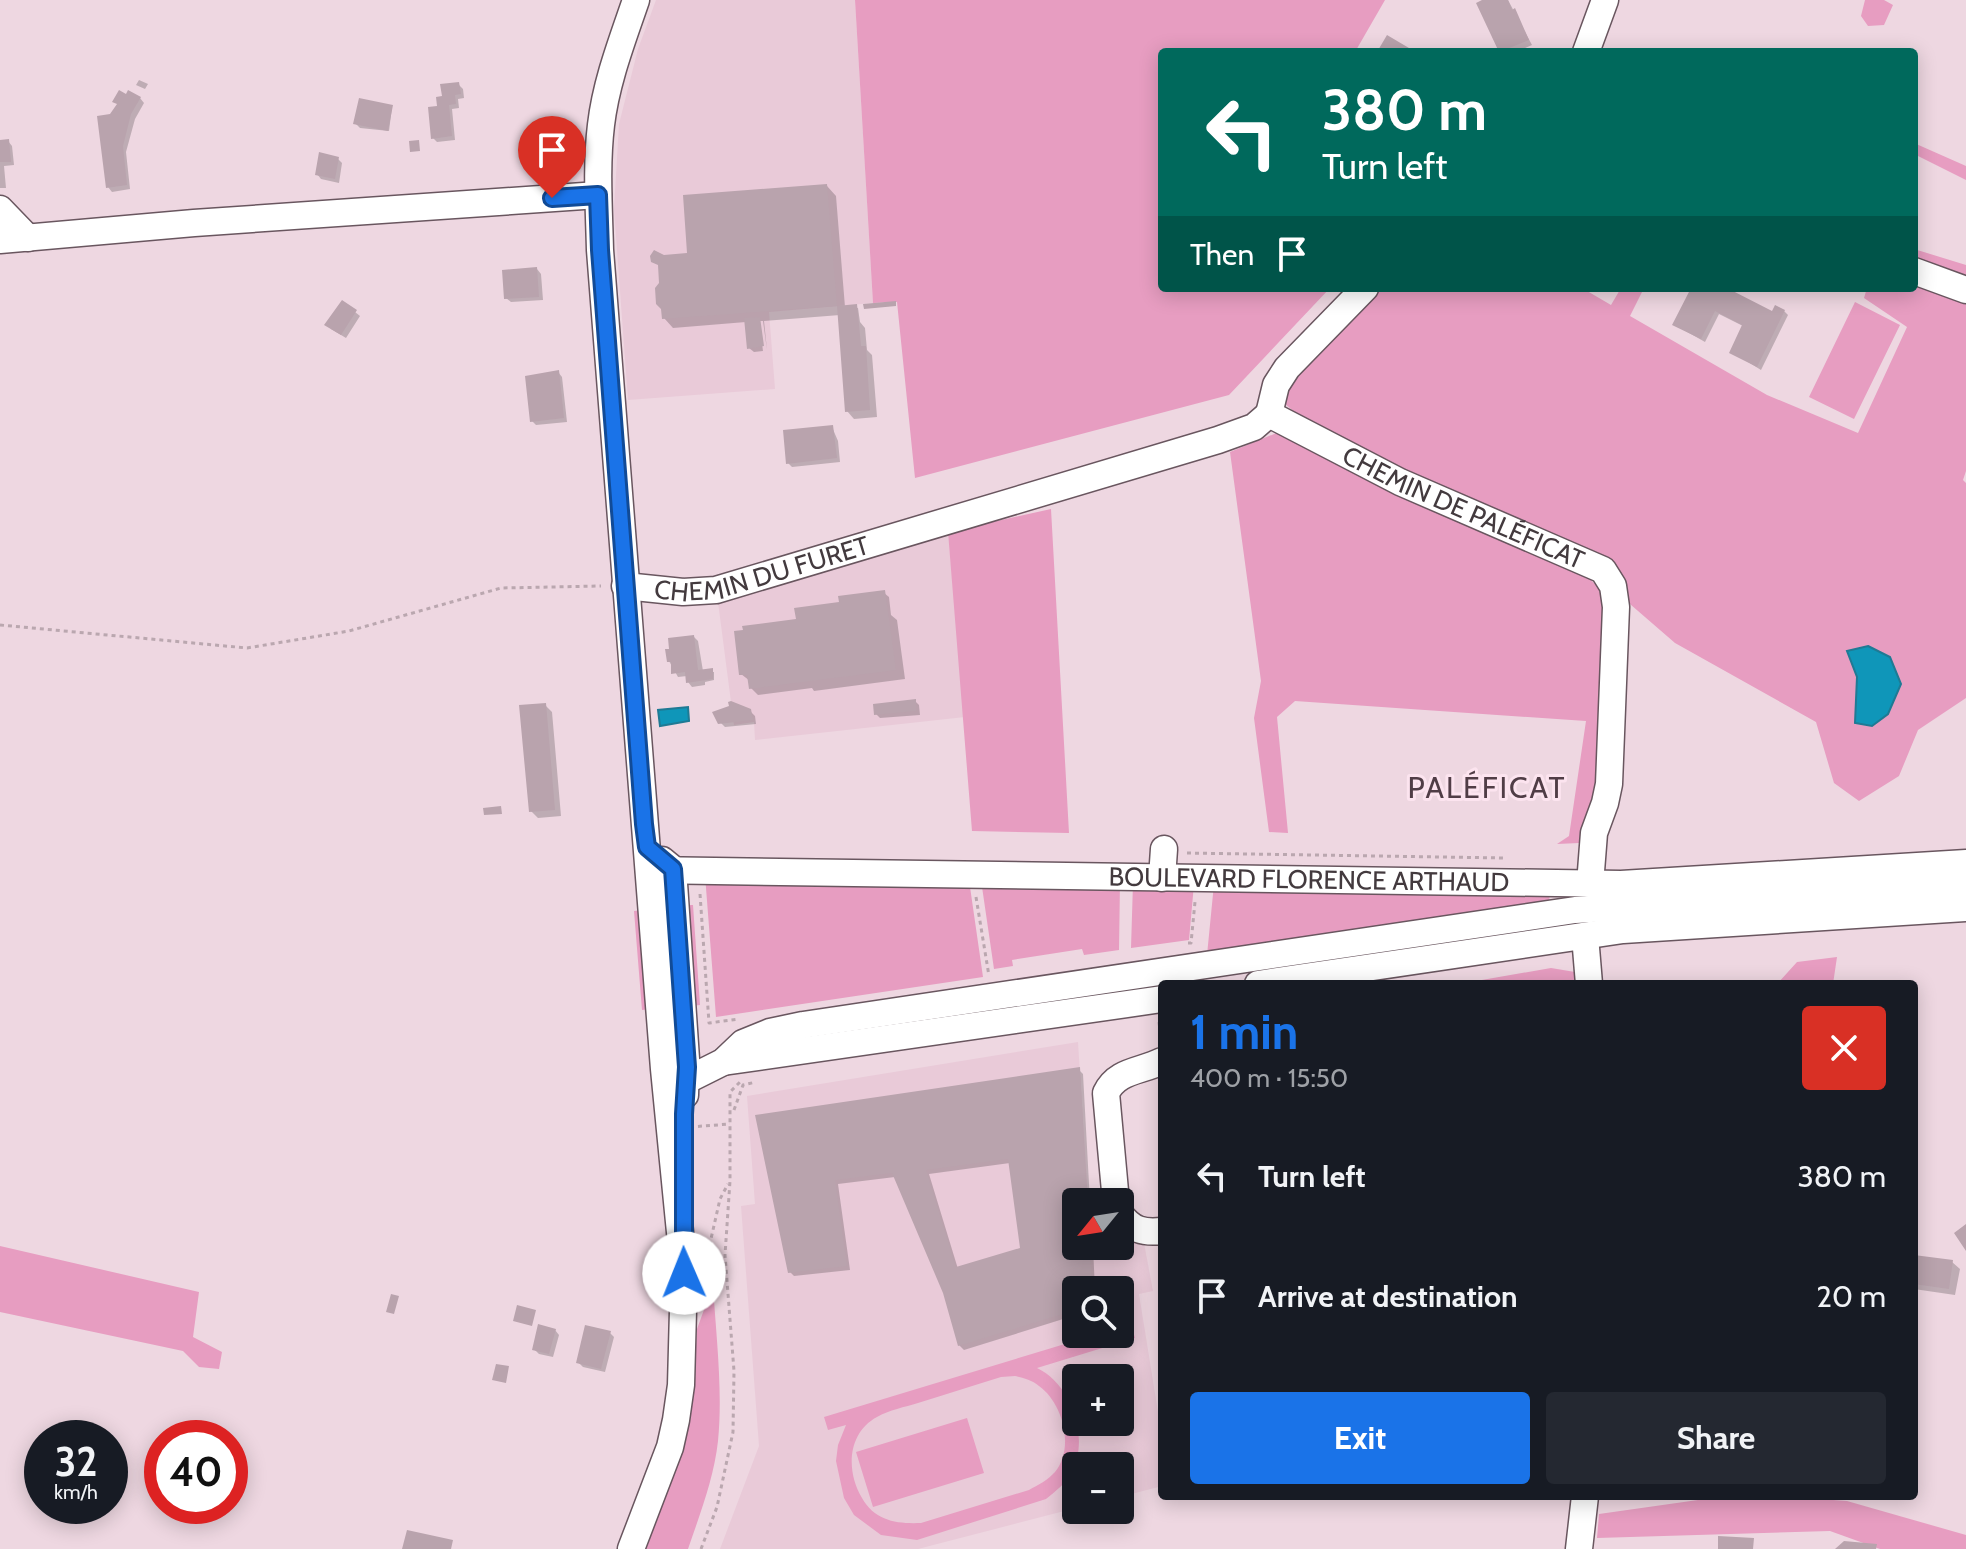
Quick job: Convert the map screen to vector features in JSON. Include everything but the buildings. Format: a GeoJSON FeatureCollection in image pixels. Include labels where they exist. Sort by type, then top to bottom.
{"type":"FeatureCollection","features":[{"type":"Feature","properties":{"kind":"street"},"geometry":{"type":"LineString","coordinates":[[631,1549],[670,1447],[681,1385],[684,1324],[676,1077],[625,586],[598,195],[601,125],[614,64],[636,0]]}},
{"type":"Feature","properties":{"kind":"street"},"geometry":{"type":"LineString","coordinates":[[1587,48],[1605,0]]}},
{"type":"Feature","properties":{"kind":"street"},"geometry":{"type":"LineString","coordinates":[[0,240],[598,195]]}},
{"type":"Feature","properties":{"kind":"street"},"geometry":{"type":"LineString","coordinates":[[0,209],[28,238]]}},
{"type":"Feature","properties":{"kind":"street"},"geometry":{"type":"LineString","coordinates":[[1918,272],[1966,290]]}},
{"type":"Feature","properties":{"kind":"street"},"geometry":{"type":"LineString","coordinates":[[1269,414],[1276,385],[1287,368],[1361,292]]}},
{"type":"Feature","properties":{"kind":"street","name":"CHEMIN DU FURET"},"geometry":{"type":"LineString","coordinates":[[625,586],[683,592],[716,590],[1218,440],[1254,427],[1269,414]]}},
{"type":"Feature","properties":{"kind":"street","name":"CHEMIN DE PALÉFICAT"},"geometry":{"type":"LineString","coordinates":[[1269,414],[1400,482],[1603,570],[1613,586],[1616,607],[1609,784],[1594,833],[1587,910],[1589,980]]}},
{"type":"Feature","properties":{"kind":"street"},"geometry":{"type":"LineString","coordinates":[[1162,878],[1164,849]]}},
{"type":"Feature","properties":{"kind":"street","name":"BOULEVARD FLORENCE ARTHAUD"},"geometry":{"type":"LineString","coordinates":[[656,862],[975,874],[1198,878],[1587,910],[1966,908]]}},
{"type":"Feature","properties":{"kind":"street","name":"BOULEVARD FLORENCE ARTHAUD"},"geometry":{"type":"LineString","coordinates":[[734,1070],[743,1043],[781,1029],[1587,910],[1966,863]]}},
{"type":"Feature","properties":{"kind":"street","name":"BOULEVARD FLORENCE ARTHAUD"},"geometry":{"type":"LineString","coordinates":[[1276,980],[1587,910],[1966,885]]}},
{"type":"Feature","properties":{"kind":"street","name":"BOULEVARD FLORENCE ARTHAUD"},"geometry":{"type":"LineString","coordinates":[[676,1077],[1158,1000]]}},
{"type":"Feature","properties":{"kind":"street"},"geometry":{"type":"LineString","coordinates":[[1115,1188],[1106,1093],[1111,1082],[1123,1075],[1158,1063]]}},
{"type":"Feature","properties":{"kind":"street"},"geometry":{"type":"LineString","coordinates":[[676,1077],[684,1127],[686,1201],[683,1244]]}},
{"type":"Feature","properties":{"kind":"street"},"geometry":{"type":"LineString","coordinates":[[1134,1228],[1141,1232],[1158,1231]]}},
{"type":"Feature","properties":{"kind":"street"},"geometry":{"type":"LineString","coordinates":[[1579,1549],[1584,1508]]}},
{"type":"Feature","properties":{"kind":"path","name":"CHEMIN DU FURET"},"geometry":{"type":"LineString","coordinates":[[0,625],[247,648],[349,631],[501,588],[625,586]]}},
{"type":"Feature","properties":{"kind":"path"},"geometry":{"type":"LineString","coordinates":[[975,874],[992,997]]}},
{"type":"Feature","properties":{"kind":"path"},"geometry":{"type":"LineString","coordinates":[[1178,945],[1191,943],[1198,878]]}},
{"type":"Feature","properties":{"kind":"path"},"geometry":{"type":"LineString","coordinates":[[700,887],[709,1023]]}},
{"type":"Feature","properties":{"kind":"path"},"geometry":{"type":"LineString","coordinates":[[701,1549],[717,1507],[733,1432],[734,1371],[725,1255],[730,1181],[730,1092],[734,1070]]}},
{"type":"Feature","properties":{"kind":"path"},"geometry":{"type":"LineString","coordinates":[[734,1110],[743,1085],[757,1082]]}},
{"type":"Feature","properties":{"kind":"path"},"geometry":{"type":"LineString","coordinates":[[684,1127],[730,1124]]}},
{"type":"Feature","properties":{"kind":"path"},"geometry":{"type":"LineString","coordinates":[[706,1262],[720,1199],[730,1181]]}},
{"type":"Feature","properties":{"kind":"shaded area"},"geometry":{"type":"Polygon","coordinates":[[[656,0],[855,0],[873,303],[769,312],[775,389],[628,400],[614,209],[619,124],[638,49],[656,0]]]}},
{"type":"Feature","properties":{"kind":"shaded area"},"geometry":{"type":"Polygon","coordinates":[[[855,0],[1385,0],[1357,48],[1158,48],[1158,292],[1326,292],[1229,395],[915,478],[897,302],[873,303],[855,0]]]}},
{"type":"Feature","properties":{"kind":"shaded area"},"geometry":{"type":"Polygon","coordinates":[[[1865,0],[1884,0],[1893,5],[1884,25],[1868,26],[1861,16],[1865,0]]]}},
{"type":"Feature","properties":{"kind":"shaded area"},"geometry":{"type":"Polygon","coordinates":[[[1918,145],[1966,166],[1966,180],[1918,156],[1918,145]]]}},
{"type":"Feature","properties":{"kind":"shaded area"},"geometry":{"type":"Polygon","coordinates":[[[1918,250],[1966,265],[1966,280],[1918,262],[1918,250]]]}},
{"type":"Feature","properties":{"kind":"shaded area"},"geometry":{"type":"Polygon","coordinates":[[[1918,280],[1966,298],[1966,471],[1963,480],[1966,483],[1966,698],[1918,730],[1899,776],[1859,801],[1834,783],[1816,722],[1675,643],[1623,598],[1610,566],[1316,430],[1285,404],[1289,381],[1374,292],[1589,292],[1611,305],[1619,292],[1642,292],[1630,316],[1767,395],[1858,433],[1907,327],[1864,298],[1866,292],[1918,292],[1918,280]],[[1868,646],[1848,651],[1857,677],[1855,723],[1868,646]]]}},
{"type":"Feature","properties":{"kind":"shaded area"},"geometry":{"type":"Polygon","coordinates":[[[1855,302],[1900,325],[1854,419],[1809,397],[1855,302]]]}},
{"type":"Feature","properties":{"kind":"shaded area"},"geometry":{"type":"Polygon","coordinates":[[[1279,432],[1582,572],[1609,597],[1598,801],[1579,843],[1557,844],[1569,836],[1586,721],[1295,701],[1277,717],[1288,833],[1269,832],[1254,718],[1261,681],[1230,452],[1279,432]]]}},
{"type":"Feature","properties":{"kind":"shaded area"},"geometry":{"type":"Polygon","coordinates":[[[1051,509],[1069,833],[972,831],[948,532],[1051,509]]]}},
{"type":"Feature","properties":{"kind":"shaded area"},"geometry":{"type":"Polygon","coordinates":[[[948,532],[965,717],[755,740],[754,722],[734,725],[718,602],[948,532]]]}},
{"type":"Feature","properties":{"kind":"shaded area"},"geometry":{"type":"Polygon","coordinates":[[[705,875],[969,880],[983,977],[716,1017],[705,875]]]}},
{"type":"Feature","properties":{"kind":"shaded area"},"geometry":{"type":"Polygon","coordinates":[[[981,880],[1120,882],[1119,950],[1084,955],[1082,949],[1012,960],[1013,966],[994,969],[981,880]]]}},
{"type":"Feature","properties":{"kind":"shaded area"},"geometry":{"type":"Polygon","coordinates":[[[1133,883],[1194,884],[1189,940],[1131,948],[1133,883]]]}},
{"type":"Feature","properties":{"kind":"shaded area"},"geometry":{"type":"Polygon","coordinates":[[[1214,884],[1550,891],[1549,904],[1207,955],[1214,884]]]}},
{"type":"Feature","properties":{"kind":"shaded area"},"geometry":{"type":"Polygon","coordinates":[[[684,905],[693,905],[700,1005],[691,1006],[684,905]]]}},
{"type":"Feature","properties":{"kind":"shaded area"},"geometry":{"type":"Polygon","coordinates":[[[643,910],[651,1009],[642,1010],[634,911],[643,910]]]}},
{"type":"Feature","properties":{"kind":"shaded area"},"geometry":{"type":"Polygon","coordinates":[[[1837,957],[1834,980],[1781,980],[1797,962],[1837,957]]]}},
{"type":"Feature","properties":{"kind":"shaded area"},"geometry":{"type":"Polygon","coordinates":[[[1551,968],[1575,972],[1577,980],[1482,980],[1551,968]]]}},
{"type":"Feature","properties":{"kind":"shaded area"},"geometry":{"type":"Polygon","coordinates":[[[1078,1042],[1087,1188],[1062,1188],[1062,1260],[1134,1260],[1134,1241],[1144,1243],[1153,1291],[1139,1294],[1158,1412],[1158,1487],[1134,1493],[1134,1452],[1062,1452],[1062,1512],[918,1549],[720,1549],[759,1446],[741,1206],[755,1204],[747,1096],[1078,1042]]]}},
{"type":"Feature","properties":{"kind":"shaded area"},"geometry":{"type":"Polygon","coordinates":[[[0,1246],[199,1292],[193,1337],[222,1352],[219,1369],[199,1367],[183,1351],[0,1312],[0,1246]]]}},
{"type":"Feature","properties":{"kind":"shaded area"},"geometry":{"type":"Polygon","coordinates":[[[713,1285],[720,1403],[718,1441],[710,1482],[688,1549],[646,1549],[683,1449],[692,1404],[697,1329],[713,1285]]]}},
{"type":"Feature","properties":{"kind":"shaded area"},"geometry":{"type":"Polygon","coordinates":[[[1062,1345],[1062,1348],[1102,1348],[1037,1368],[1062,1390],[1062,1420],[1047,1394],[1034,1382],[1015,1376],[1001,1377],[897,1409],[867,1424],[852,1454],[857,1488],[873,1512],[887,1520],[903,1523],[921,1523],[1029,1490],[1055,1472],[1062,1458],[1062,1485],[1046,1499],[917,1540],[881,1535],[854,1515],[844,1498],[836,1461],[846,1425],[828,1430],[824,1417],[1062,1345]]]}},
{"type":"Feature","properties":{"kind":"shaded area"},"geometry":{"type":"Polygon","coordinates":[[[967,1418],[984,1473],[873,1507],[856,1452],[967,1418]]]}},
{"type":"Feature","properties":{"kind":"shaded area"},"geometry":{"type":"Polygon","coordinates":[[[1065,1436],[1079,1436],[1078,1452],[1064,1452],[1065,1436]]]}},
{"type":"Feature","properties":{"kind":"shaded area"},"geometry":{"type":"Polygon","coordinates":[[[1698,1500],[1847,1501],[1966,1535],[1966,1549],[1880,1549],[1830,1531],[1597,1538],[1599,1514],[1698,1500]]]}},
{"type":"Feature","properties":{"kind":"water"},"geometry":{"type":"Polygon","coordinates":[[[1868,646],[1890,657],[1901,684],[1888,714],[1872,726],[1855,723],[1857,677],[1847,651],[1868,646]]]}},
{"type":"Feature","properties":{"kind":"water"},"geometry":{"type":"Polygon","coordinates":[[[688,707],[689,721],[660,726],[658,710],[688,707]]]}},
{"type":"Feature","properties":{"kind":"district","name":"PALÉFICAT"},"geometry":{"type":"Point","coordinates":[1487,787]}},
{"type":"Feature","properties":{"kind":"route"},"geometry":{"type":"LineString","coordinates":[[552,198],[598,195],[644,824],[647,847],[673,869],[687,1067],[684,1273]]}}]}
